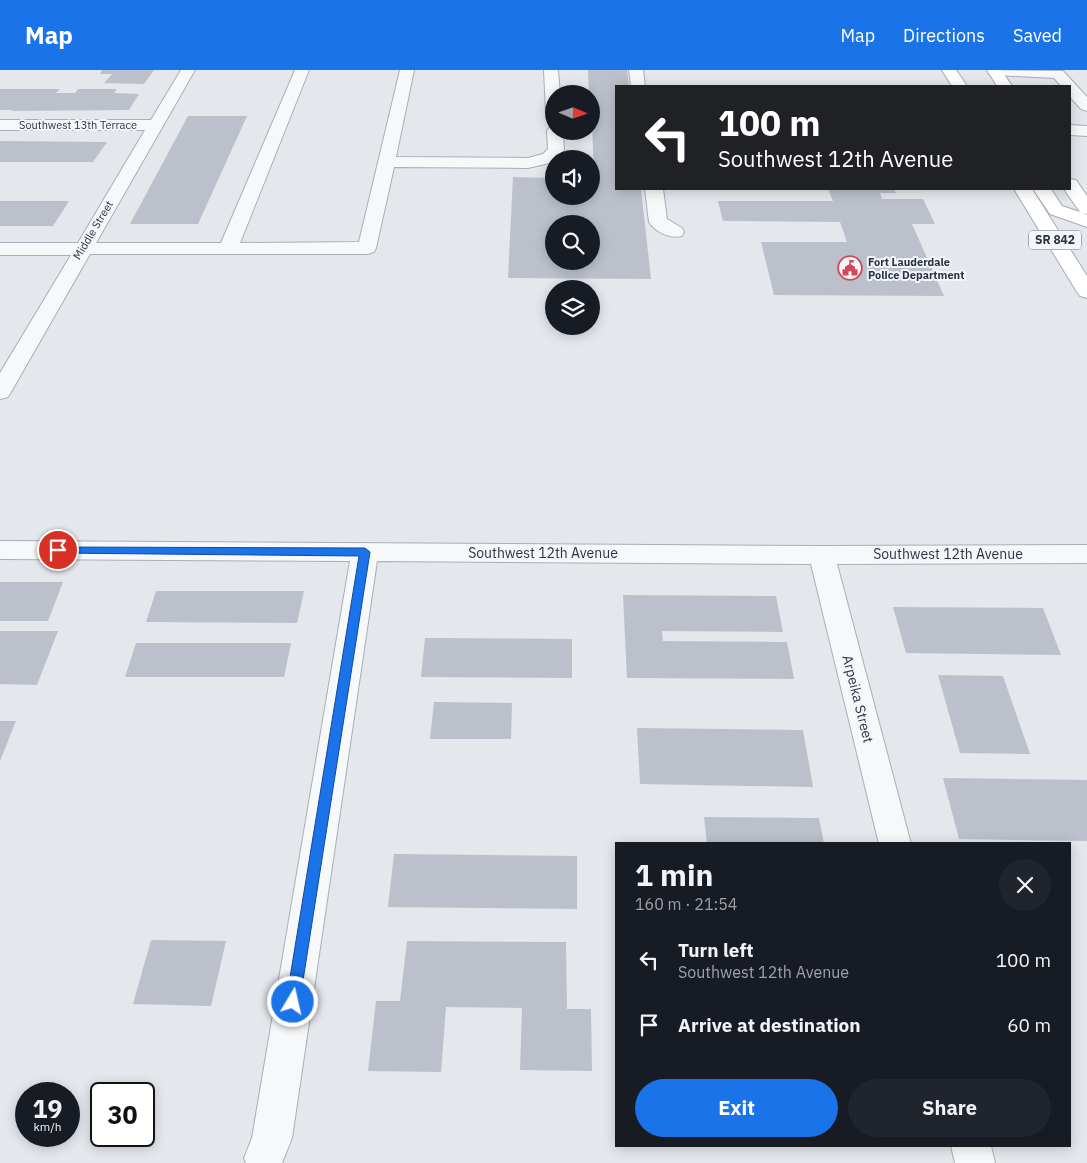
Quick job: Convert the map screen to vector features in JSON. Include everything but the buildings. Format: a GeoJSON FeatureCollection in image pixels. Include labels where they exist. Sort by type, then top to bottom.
{"type":"FeatureCollection","features":[{"type":"Feature","properties":{"kind":"main road"},"geometry":{"type":"LineString","coordinates":[[949,70],[958,85]]}},
{"type":"Feature","properties":{"kind":"main road"},"geometry":{"type":"LineString","coordinates":[[994,71],[1003,85]]}},
{"type":"Feature","properties":{"kind":"main road"},"geometry":{"type":"LineString","coordinates":[[1071,185],[1087,209]]}},
{"type":"Feature","properties":{"kind":"main road","name":"SR 842"},"geometry":{"type":"LineString","coordinates":[[1024,190],[1087,292]]}},
{"type":"Feature","properties":{"kind":"main road"},"geometry":{"type":"LineString","coordinates":[[1043,190],[1056,210],[1087,221]]}},
{"type":"Feature","properties":{"kind":"main road"},"geometry":{"type":"LineString","coordinates":[[1052,237],[1087,260]]}},
{"type":"Feature","properties":{"kind":"street","name":"Middle Street"},"geometry":{"type":"LineString","coordinates":[[0,392],[188,70]]}},
{"type":"Feature","properties":{"kind":"street"},"geometry":{"type":"LineString","coordinates":[[228,249],[302,70]]}},
{"type":"Feature","properties":{"kind":"street"},"geometry":{"type":"LineString","coordinates":[[0,249],[367,248],[407,70]]}},
{"type":"Feature","properties":{"kind":"street"},"geometry":{"type":"LineString","coordinates":[[552,70],[553,85]]}},
{"type":"Feature","properties":{"kind":"street"},"geometry":{"type":"LineString","coordinates":[[636,70],[638,85]]}},
{"type":"Feature","properties":{"kind":"street"},"geometry":{"type":"LineString","coordinates":[[994,71],[1058,74],[1068,85]]}},
{"type":"Feature","properties":{"kind":"street"},"geometry":{"type":"LineString","coordinates":[[1071,88],[1087,106]]}},
{"type":"Feature","properties":{"kind":"street","name":"Southwest 13th Terrace"},"geometry":{"type":"LineString","coordinates":[[0,125],[157,125]]}},
{"type":"Feature","properties":{"kind":"street"},"geometry":{"type":"LineString","coordinates":[[1071,130],[1087,130]]}},
{"type":"Feature","properties":{"kind":"street"},"geometry":{"type":"LineString","coordinates":[[386,162],[528,163],[549,158],[556,150],[555,140]]}},
{"type":"Feature","properties":{"kind":"street"},"geometry":{"type":"LineString","coordinates":[[654,190],[658,222],[675,232]]}},
{"type":"Feature","properties":{"kind":"street","name":"Southwest 12th Avenue"},"geometry":{"type":"LineString","coordinates":[[0,550],[822,555],[1087,554]]}},
{"type":"Feature","properties":{"kind":"street"},"geometry":{"type":"LineString","coordinates":[[268,1161],[365,552]]}},
{"type":"Feature","properties":{"kind":"street","name":"Arpeika Street"},"geometry":{"type":"LineString","coordinates":[[822,555],[894,842]]}},
{"type":"Feature","properties":{"kind":"street"},"geometry":{"type":"LineString","coordinates":[[971,1147],[975,1163]]}},
{"type":"Feature","properties":{"kind":"place","name":"Fort Lauderdale Police Department"},"geometry":{"type":"Point","coordinates":[850,268]}},
{"type":"Feature","properties":{"kind":"route"},"geometry":{"type":"LineString","coordinates":[[58,550],[365,552],[293,1002]]}}]}
